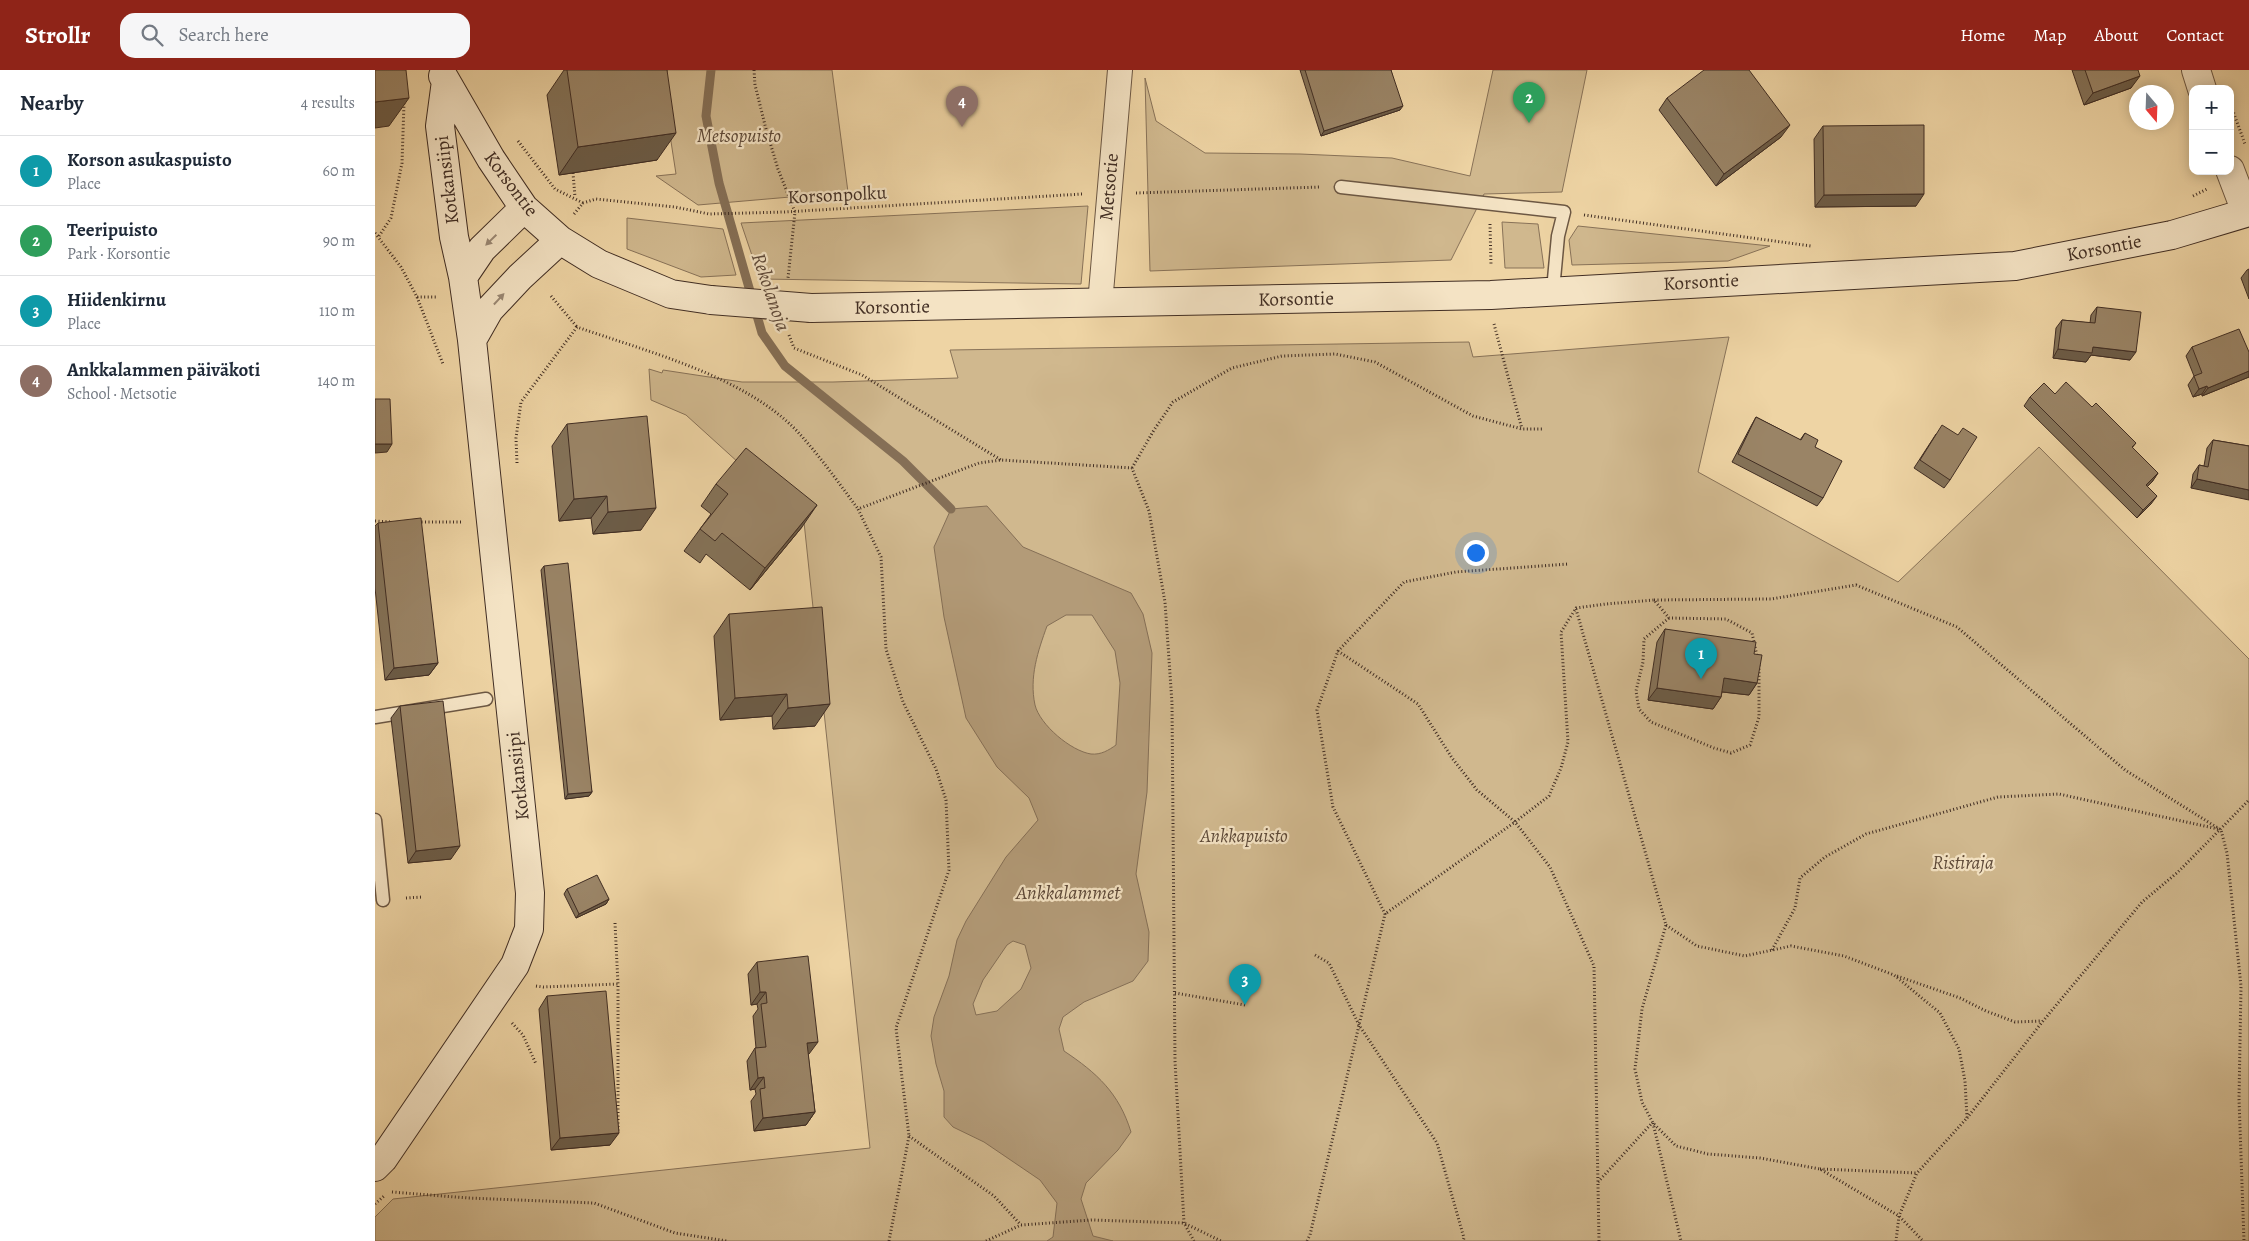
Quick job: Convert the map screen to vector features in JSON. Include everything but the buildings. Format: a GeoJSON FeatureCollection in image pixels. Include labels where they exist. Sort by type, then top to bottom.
{"type":"FeatureCollection","features":[{"type":"Feature","properties":{"kind":"main road"},"geometry":{"type":"LineString","coordinates":[[2196,70],[2201,85]]}},
{"type":"Feature","properties":{"kind":"main road","name":"Korsontie"},"geometry":{"type":"LineString","coordinates":[[443,75],[491,159],[524,208],[560,240],[599,264],[671,294],[711,300],[811,308],[1100,304],[1491,295],[1553,290],[2015,266],[2171,235],[2248,212]]}},
{"type":"Feature","properties":{"kind":"main road","name":"Kotkansiipi"},"geometry":{"type":"LineString","coordinates":[[385,1176],[383,1159],[515,965],[529,929],[530,893],[472,340],[455,287],[454,238],[440,126],[443,75]]}},
{"type":"Feature","properties":{"kind":"main road"},"geometry":{"type":"LineString","coordinates":[[2233,176],[2248,212]]}},
{"type":"Feature","properties":{"kind":"main road"},"geometry":{"type":"LineString","coordinates":[[455,287],[482,249],[524,208]]}},
{"type":"Feature","properties":{"kind":"main road"},"geometry":{"type":"LineString","coordinates":[[472,340],[489,310],[520,277],[560,240]]}},
{"type":"Feature","properties":{"kind":"street","name":"Metsotie"},"geometry":{"type":"LineString","coordinates":[[1100,304],[1120,70]]}},
{"type":"Feature","properties":{"kind":"lane"},"geometry":{"type":"LineString","coordinates":[[1341,187],[1564,212],[1558,236],[1553,290]]}},
{"type":"Feature","properties":{"kind":"lane"},"geometry":{"type":"LineString","coordinates":[[375,717],[486,698]]}},
{"type":"Feature","properties":{"kind":"lane"},"geometry":{"type":"LineString","coordinates":[[375,820],[383,900]]}},
{"type":"Feature","properties":{"kind":"path"},"geometry":{"type":"LineString","coordinates":[[754,70],[755,85],[766,130],[795,212],[787,280]]}},
{"type":"Feature","properties":{"kind":"path"},"geometry":{"type":"LineString","coordinates":[[379,236],[391,218],[401,163],[404,98]]}},
{"type":"Feature","properties":{"kind":"path"},"geometry":{"type":"LineString","coordinates":[[2234,114],[2246,145]]}},
{"type":"Feature","properties":{"kind":"path"},"geometry":{"type":"LineString","coordinates":[[513,134],[555,188],[583,203],[574,215]]}},
{"type":"Feature","properties":{"kind":"path"},"geometry":{"type":"LineString","coordinates":[[573,173],[575,198]]}},
{"type":"Feature","properties":{"kind":"path"},"geometry":{"type":"LineString","coordinates":[[2188,198],[2233,176]]}},
{"type":"Feature","properties":{"kind":"path","name":"Korsonpolku"},"geometry":{"type":"LineString","coordinates":[[583,203],[596,199],[675,207],[709,214],[795,212],[1109,194],[1341,187]]}},
{"type":"Feature","properties":{"kind":"path"},"geometry":{"type":"LineString","coordinates":[[1564,212],[1813,246]]}},
{"type":"Feature","properties":{"kind":"path"},"geometry":{"type":"LineString","coordinates":[[375,233],[401,267],[417,297],[455,287]]}},
{"type":"Feature","properties":{"kind":"path"},"geometry":{"type":"LineString","coordinates":[[551,296],[577,328],[706,371],[764,405],[796,430],[858,509],[881,557],[886,649],[903,702],[936,769],[946,800],[949,870],[896,1028],[909,1136],[889,1241]]}},
{"type":"Feature","properties":{"kind":"path"},"geometry":{"type":"LineString","coordinates":[[518,467],[515,438],[521,402],[577,328]]}},
{"type":"Feature","properties":{"kind":"path"},"geometry":{"type":"LineString","coordinates":[[787,331],[794,348],[862,375],[1001,460]]}},
{"type":"Feature","properties":{"kind":"path"},"geometry":{"type":"LineString","coordinates":[[1132,468],[1173,402],[1232,368],[1282,356],[1335,354],[1375,362],[1473,416],[1522,429],[1543,429]]}},
{"type":"Feature","properties":{"kind":"path"},"geometry":{"type":"LineString","coordinates":[[858,509],[953,471],[979,463],[1001,460],[1132,468]]}},
{"type":"Feature","properties":{"kind":"path"},"geometry":{"type":"LineString","coordinates":[[1132,468],[1149,512],[1165,602],[1171,703],[1175,1061],[1184,1223],[1194,1241]]}},
{"type":"Feature","properties":{"kind":"path"},"geometry":{"type":"LineString","coordinates":[[375,521],[393,522]]}},
{"type":"Feature","properties":{"kind":"path"},"geometry":{"type":"LineString","coordinates":[[411,522],[465,522]]}},
{"type":"Feature","properties":{"kind":"path"},"geometry":{"type":"LineString","coordinates":[[1307,1241],[1311,1235],[1385,914],[1333,807],[1317,710],[1338,652],[1404,582],[1456,572],[1568,564]]}},
{"type":"Feature","properties":{"kind":"path"},"geometry":{"type":"LineString","coordinates":[[1575,608],[1654,600],[1771,599],[1856,585],[1957,627],[2125,770],[2221,830],[2227,853],[2241,986],[2239,1099],[2244,1241]]}},
{"type":"Feature","properties":{"kind":"path"},"geometry":{"type":"LineString","coordinates":[[1654,600],[1669,618],[1726,619],[1752,633],[1760,666],[1759,717],[1750,745],[1731,753],[1714,748],[1651,722],[1639,709],[1636,691],[1643,662],[1645,639],[1669,618]]}},
{"type":"Feature","properties":{"kind":"path"},"geometry":{"type":"LineString","coordinates":[[1385,914],[1549,796],[1561,768],[1568,742],[1561,632],[1575,608]]}},
{"type":"Feature","properties":{"kind":"path"},"geometry":{"type":"LineString","coordinates":[[1575,608],[1666,924],[1641,1009],[1635,1069],[1642,1102],[1653,1123],[1681,1241]]}},
{"type":"Feature","properties":{"kind":"path"},"geometry":{"type":"LineString","coordinates":[[1338,652],[1418,704],[1452,758],[1477,790],[1515,822],[1550,867],[1594,966],[1599,1241]]}},
{"type":"Feature","properties":{"kind":"path"},"geometry":{"type":"LineString","coordinates":[[1772,950],[1795,908],[1800,878],[1825,857],[1866,834],[1998,797],[2059,794],[2221,830]]}},
{"type":"Feature","properties":{"kind":"path"},"geometry":{"type":"LineString","coordinates":[[1896,1241],[1899,1216],[1917,1173],[1967,1118],[2043,1020],[2142,902],[2178,872],[2249,800]]}},
{"type":"Feature","properties":{"kind":"path"},"geometry":{"type":"LineString","coordinates":[[615,923],[618,984],[618,1132]]}},
{"type":"Feature","properties":{"kind":"path"},"geometry":{"type":"LineString","coordinates":[[1666,924],[1697,946],[1745,956],[1791,946],[1835,954],[1960,998],[1986,1011],[2015,1022],[2043,1020]]}},
{"type":"Feature","properties":{"kind":"path"},"geometry":{"type":"LineString","coordinates":[[1315,955],[1329,963],[1359,1025],[1437,1143],[1465,1238],[1463,1241]]}},
{"type":"Feature","properties":{"kind":"path"},"geometry":{"type":"LineString","coordinates":[[1895,975],[1940,1013],[1959,1049],[1965,1081],[1967,1118]]}},
{"type":"Feature","properties":{"kind":"path"},"geometry":{"type":"LineString","coordinates":[[529,984],[543,987],[618,984]]}},
{"type":"Feature","properties":{"kind":"path"},"geometry":{"type":"LineString","coordinates":[[1175,993],[1245,1005]]}},
{"type":"Feature","properties":{"kind":"path"},"geometry":{"type":"LineString","coordinates":[[506,1017],[523,1035],[536,1064]]}},
{"type":"Feature","properties":{"kind":"path"},"geometry":{"type":"LineString","coordinates":[[1598,1182],[1653,1123]]}},
{"type":"Feature","properties":{"kind":"path"},"geometry":{"type":"LineString","coordinates":[[1653,1123],[1676,1146],[1708,1154],[1760,1158],[1820,1169],[1917,1173]]}},
{"type":"Feature","properties":{"kind":"path"},"geometry":{"type":"LineString","coordinates":[[909,1136],[993,1196],[1021,1225]]}},
{"type":"Feature","properties":{"kind":"path"},"geometry":{"type":"LineString","coordinates":[[1820,1169],[1899,1216],[1923,1241]]}},
{"type":"Feature","properties":{"kind":"path"},"geometry":{"type":"LineString","coordinates":[[385,1176],[389,1192],[468,1198],[594,1203],[675,1233],[727,1241]]}},
{"type":"Feature","properties":{"kind":"path"},"geometry":{"type":"LineString","coordinates":[[986,1241],[1021,1225],[1042,1222],[1092,1220],[1184,1223],[1221,1241]]}},
{"type":"Feature","properties":{"kind":"green space","name":"Metsopuisto"},"geometry":{"type":"Polygon","coordinates":[[[660,70],[832,70],[848,192],[698,205],[656,176],[676,174],[660,70]]]}},
{"type":"Feature","properties":{"kind":"green space"},"geometry":{"type":"Polygon","coordinates":[[[1493,70],[1587,70],[1562,192],[1484,194],[1451,260],[1150,271],[1145,78],[1156,121],[1205,153],[1300,154],[1392,158],[1470,176],[1493,70]]]}},
{"type":"Feature","properties":{"kind":"green space"},"geometry":{"type":"Polygon","coordinates":[[[1088,206],[1081,284],[760,279],[741,223],[1088,206]]]}},
{"type":"Feature","properties":{"kind":"green space"},"geometry":{"type":"Polygon","coordinates":[[[627,218],[723,229],[736,275],[701,277],[627,249],[627,218]]]}},
{"type":"Feature","properties":{"kind":"green space"},"geometry":{"type":"Polygon","coordinates":[[[1502,222],[1538,224],[1544,268],[1505,268],[1502,222]]]}},
{"type":"Feature","properties":{"kind":"green space"},"geometry":{"type":"Polygon","coordinates":[[[1578,226],[1770,246],[1728,261],[1572,265],[1569,240],[1578,226]]]}},
{"type":"Feature","properties":{"kind":"green space","name":"Ankkapuisto"},"geometry":{"type":"Polygon","coordinates":[[[1729,337],[1698,472],[1898,582],[2039,447],[2249,659],[2249,1241],[375,1241],[375,1217],[393,1199],[870,1148],[804,522],[686,415],[651,400],[649,369],[662,373],[663,370],[742,382],[833,382],[958,378],[950,350],[1469,342],[1473,357],[1729,337]]]}},
{"type":"Feature","properties":{"kind":"water","name":"Ankkalammet"},"geometry":{"type":"Polygon","coordinates":[[[987,506],[1023,547],[1131,593],[1143,614],[1152,653],[1147,792],[1136,874],[1149,932],[1148,961],[1133,981],[1084,1002],[1063,1017],[1059,1029],[1064,1051],[1087,1067],[1105,1085],[1120,1106],[1131,1132],[1118,1150],[1086,1183],[1081,1199],[1093,1236],[1113,1241],[1047,1241],[1053,1237],[1057,1203],[1040,1180],[984,1142],[953,1127],[944,1117],[944,1091],[936,1064],[931,1036],[934,1017],[949,976],[957,940],[966,921],[1006,857],[1038,820],[1029,798],[997,767],[966,718],[944,617],[934,547],[951,509],[987,506]],[[1066,615],[1047,626],[1034,674],[1033,695],[1035,705],[1043,721],[1057,736],[1083,752],[1091,754],[1101,753],[1116,745],[1120,683],[1115,651],[1092,615],[1066,615]],[[1013,941],[1007,945],[983,980],[973,1004],[976,1015],[997,1011],[1021,989],[1031,968],[1025,945],[1013,941]]]}},
{"type":"Feature","properties":{"kind":"waterway","name":"Rekolanoja"},"geometry":{"type":"LineString","coordinates":[[711,70],[706,116],[719,183],[762,333],[785,366],[903,461],[951,509]]}},
{"type":"Feature","properties":{"kind":"place","name":"Teeripuisto"},"geometry":{"type":"Point","coordinates":[1529,123]}},
{"type":"Feature","properties":{"kind":"place","name":"Ankkalammen päiväkoti"},"geometry":{"type":"Point","coordinates":[962,127]}},
{"type":"Feature","properties":{"kind":"place","name":"Korson asukaspuisto"},"geometry":{"type":"Point","coordinates":[1701,679]}},
{"type":"Feature","properties":{"kind":"place","name":"Hiidenkirnu"},"geometry":{"type":"Point","coordinates":[1245,1005]}},
{"type":"Feature","properties":{"kind":"park label","name":"Ristiraja"},"geometry":{"type":"Point","coordinates":[1963,863]}}]}
